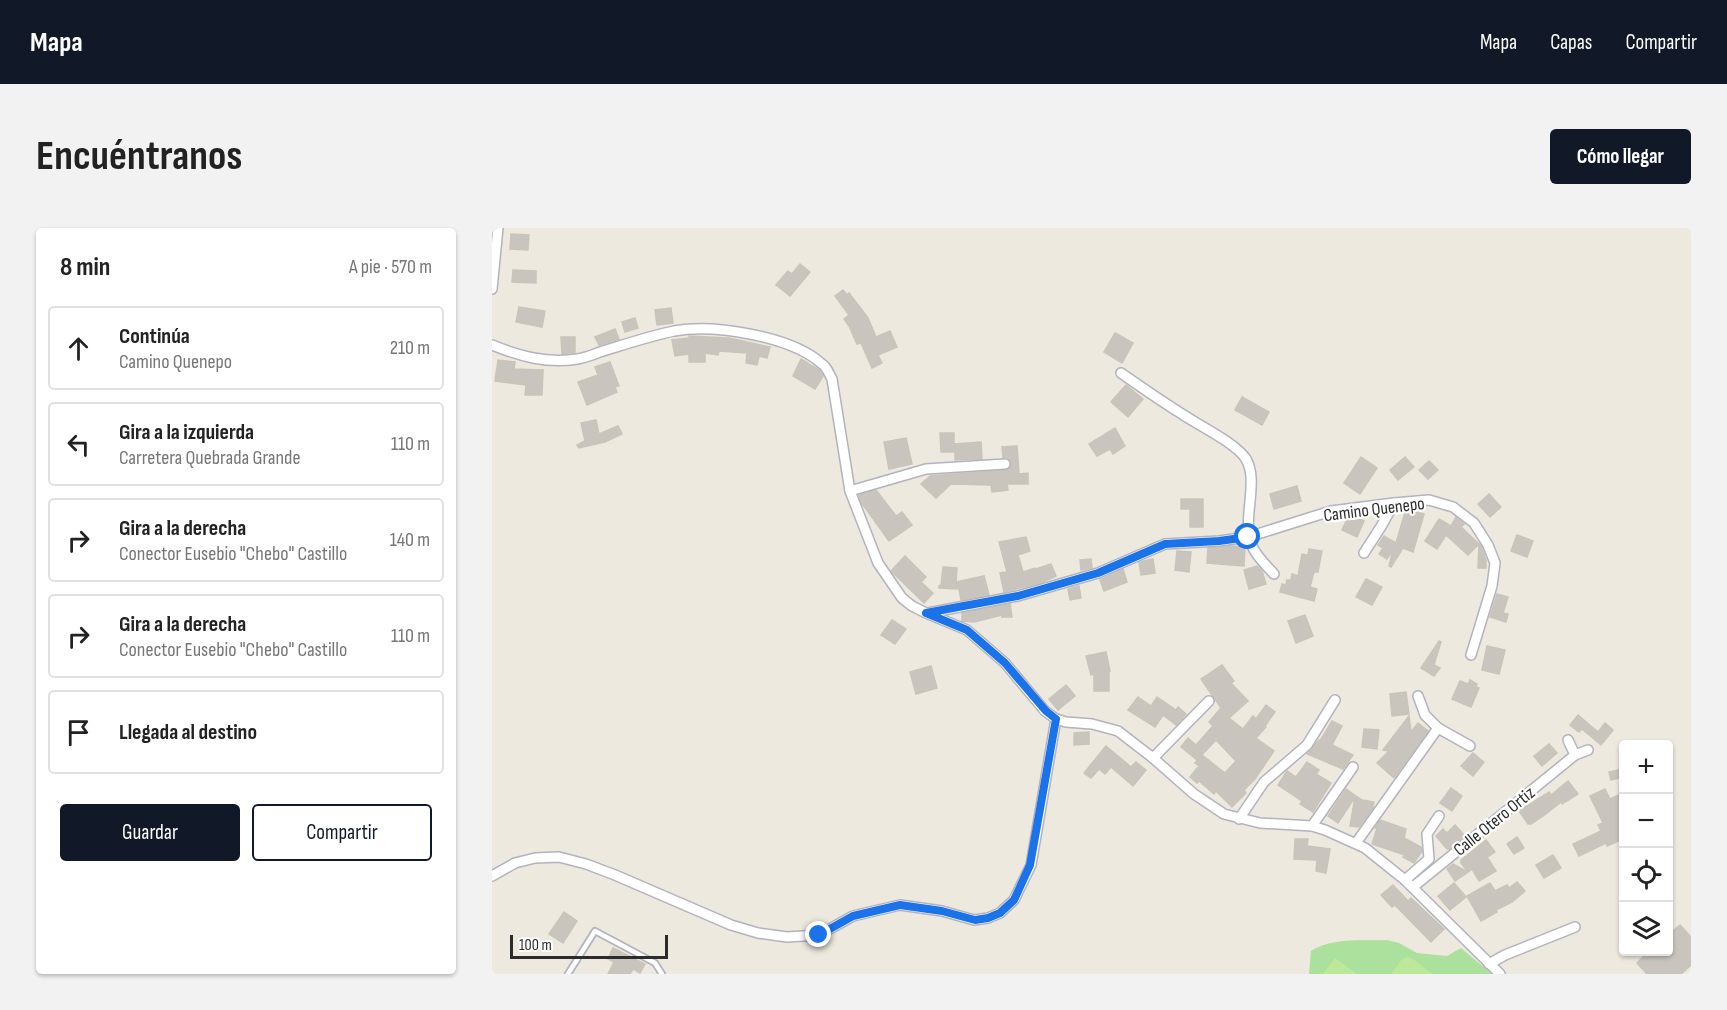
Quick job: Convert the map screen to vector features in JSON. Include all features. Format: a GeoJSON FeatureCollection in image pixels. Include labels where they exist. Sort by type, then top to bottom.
{"type":"FeatureCollection","features":[{"type":"Feature","properties":{"kind":"street"},"geometry":{"type":"LineString","coordinates":[[492,289],[498,228]]}},
{"type":"Feature","properties":{"kind":"street"},"geometry":{"type":"LineString","coordinates":[[492,345],[536,359],[576,359],[660,334],[701,329],[748,334],[776,340],[793,346],[824,365],[832,379],[850,491],[878,564],[902,598],[926,613],[967,630],[1005,663],[1046,711],[1056,719],[1066,723],[1092,724],[1118,731],[1207,804],[1224,814],[1260,823],[1312,826],[1356,843],[1413,887],[1500,974]]}},
{"type":"Feature","properties":{"kind":"street"},"geometry":{"type":"LineString","coordinates":[[1121,373],[1182,415],[1238,449],[1245,458],[1249,466],[1251,482],[1248,537],[1258,556],[1274,574]]}},
{"type":"Feature","properties":{"kind":"street"},"geometry":{"type":"LineString","coordinates":[[850,491],[926,469],[1005,464]]}},
{"type":"Feature","properties":{"kind":"street","name":"Camino Quenepo"},"geometry":{"type":"LineString","coordinates":[[926,613],[1018,596],[1098,573],[1165,544],[1248,537],[1331,512],[1394,502],[1429,500],[1453,507],[1474,522],[1488,545],[1495,563],[1495,574],[1471,655]]}},
{"type":"Feature","properties":{"kind":"street"},"geometry":{"type":"LineString","coordinates":[[1364,553],[1394,502]]}},
{"type":"Feature","properties":{"kind":"street"},"geometry":{"type":"LineString","coordinates":[[1418,696],[1425,715],[1438,728],[1470,746]]}},
{"type":"Feature","properties":{"kind":"street"},"geometry":{"type":"LineString","coordinates":[[1239,819],[1264,782],[1306,745],[1335,700]]}},
{"type":"Feature","properties":{"kind":"street"},"geometry":{"type":"LineString","coordinates":[[1153,758],[1209,701]]}},
{"type":"Feature","properties":{"kind":"street"},"geometry":{"type":"LineString","coordinates":[[492,876],[515,863],[535,858],[559,857],[615,875],[731,925],[758,933],[787,937],[819,935],[853,916],[900,905],[942,911],[975,920],[988,918],[1000,913],[1014,900],[1030,865],[1056,719]]}},
{"type":"Feature","properties":{"kind":"street"},"geometry":{"type":"LineString","coordinates":[[1356,843],[1438,728]]}},
{"type":"Feature","properties":{"kind":"street"},"geometry":{"type":"LineString","coordinates":[[1568,740],[1575,754],[1588,750]]}},
{"type":"Feature","properties":{"kind":"street","name":"Calle Otero Ortiz"},"geometry":{"type":"LineString","coordinates":[[1413,887],[1575,754]]}},
{"type":"Feature","properties":{"kind":"street"},"geometry":{"type":"LineString","coordinates":[[1312,826],[1353,767]]}},
{"type":"Feature","properties":{"kind":"street"},"geometry":{"type":"LineString","coordinates":[[1405,880],[1429,859],[1427,834],[1439,816]]}},
{"type":"Feature","properties":{"kind":"street"},"geometry":{"type":"LineString","coordinates":[[1488,964],[1504,955],[1575,927]]}},
{"type":"Feature","properties":{"kind":"lane"},"geometry":{"type":"LineString","coordinates":[[568,974],[595,931],[655,963],[662,974]]}},
{"type":"Feature","properties":{"kind":"green space"},"geometry":{"type":"Polygon","coordinates":[[[1387,940],[1399,943],[1417,953],[1447,956],[1461,948],[1492,974],[1309,974],[1311,951],[1319,947],[1338,942],[1387,940]]]}},
{"type":"Feature","properties":{"kind":"green space"},"geometry":{"type":"Polygon","coordinates":[[[1407,957],[1433,974],[1391,974],[1402,959],[1407,957]]]}},
{"type":"Feature","properties":{"kind":"green space"},"geometry":{"type":"Polygon","coordinates":[[[1335,958],[1357,974],[1323,974],[1335,958]]]}},
{"type":"Feature","properties":{"kind":"building"},"geometry":{"type":"Polygon","coordinates":[[[511,234],[529,235],[528,250],[510,249],[511,234]]]}},
{"type":"Feature","properties":{"kind":"building"},"geometry":{"type":"Polygon","coordinates":[[[800,264],[810,272],[790,296],[776,285],[788,271],[792,274],[800,264]]]}},
{"type":"Feature","properties":{"kind":"building"},"geometry":{"type":"Polygon","coordinates":[[[513,270],[536,271],[536,283],[512,282],[513,270]]]}},
{"type":"Feature","properties":{"kind":"building"},"geometry":{"type":"Polygon","coordinates":[[[843,290],[847,295],[849,293],[868,318],[876,337],[890,331],[897,347],[878,355],[882,363],[872,368],[861,343],[857,344],[844,319],[849,315],[835,296],[843,290]]]}},
{"type":"Feature","properties":{"kind":"building"},"geometry":{"type":"Polygon","coordinates":[[[519,307],[545,311],[542,327],[516,322],[519,307]]]}},
{"type":"Feature","properties":{"kind":"building"},"geometry":{"type":"Polygon","coordinates":[[[671,308],[673,323],[657,325],[655,310],[671,308]]]}},
{"type":"Feature","properties":{"kind":"building"},"geometry":{"type":"Polygon","coordinates":[[[635,318],[638,328],[625,332],[622,322],[635,318]]]}},
{"type":"Feature","properties":{"kind":"building"},"geometry":{"type":"Polygon","coordinates":[[[615,329],[619,339],[599,345],[595,337],[615,329]]]}},
{"type":"Feature","properties":{"kind":"building"},"geometry":{"type":"Polygon","coordinates":[[[1115,333],[1133,343],[1122,363],[1104,352],[1115,333]]]}},
{"type":"Feature","properties":{"kind":"building"},"geometry":{"type":"Polygon","coordinates":[[[689,336],[729,338],[770,347],[767,358],[759,356],[757,365],[746,363],[747,353],[719,351],[718,355],[705,353],[705,362],[689,362],[689,354],[675,356],[672,340],[689,338],[689,336]]]}},
{"type":"Feature","properties":{"kind":"building"},"geometry":{"type":"Polygon","coordinates":[[[561,337],[575,337],[575,352],[562,354],[561,337]]]}},
{"type":"Feature","properties":{"kind":"building"},"geometry":{"type":"Polygon","coordinates":[[[801,359],[819,370],[823,376],[815,389],[793,376],[801,359]]]}},
{"type":"Feature","properties":{"kind":"building"},"geometry":{"type":"Polygon","coordinates":[[[498,360],[515,362],[514,369],[543,370],[542,395],[525,395],[526,385],[495,381],[498,360]]]}},
{"type":"Feature","properties":{"kind":"building"},"geometry":{"type":"Polygon","coordinates":[[[610,362],[619,386],[615,387],[617,392],[587,405],[578,382],[598,375],[595,367],[610,362]]]}},
{"type":"Feature","properties":{"kind":"building"},"geometry":{"type":"Polygon","coordinates":[[[1126,385],[1143,399],[1128,417],[1111,402],[1126,385]]]}},
{"type":"Feature","properties":{"kind":"building"},"geometry":{"type":"Polygon","coordinates":[[[1242,397],[1269,412],[1262,425],[1235,410],[1242,397]]]}},
{"type":"Feature","properties":{"kind":"building"},"geometry":{"type":"Polygon","coordinates":[[[596,420],[599,434],[618,426],[622,434],[605,442],[579,448],[577,445],[585,441],[581,423],[596,420]]]}},
{"type":"Feature","properties":{"kind":"building"},"geometry":{"type":"Polygon","coordinates":[[[1115,428],[1125,446],[1113,454],[1110,449],[1097,456],[1089,444],[1115,428]]]}},
{"type":"Feature","properties":{"kind":"building"},"geometry":{"type":"Polygon","coordinates":[[[940,433],[954,433],[954,444],[981,442],[982,459],[955,460],[955,452],[941,452],[940,433]]]}},
{"type":"Feature","properties":{"kind":"building"},"geometry":{"type":"Polygon","coordinates":[[[906,438],[912,464],[889,469],[884,442],[906,438]]]}},
{"type":"Feature","properties":{"kind":"building"},"geometry":{"type":"Polygon","coordinates":[[[1017,446],[1019,474],[1028,473],[1028,484],[1007,484],[1008,490],[992,492],[991,485],[951,484],[936,498],[921,484],[930,476],[1008,470],[1012,463],[1008,458],[1003,457],[1002,447],[1017,446]]]}},
{"type":"Feature","properties":{"kind":"building"},"geometry":{"type":"Polygon","coordinates":[[[1361,457],[1377,468],[1360,494],[1344,483],[1361,457]]]}},
{"type":"Feature","properties":{"kind":"building"},"geometry":{"type":"Polygon","coordinates":[[[1405,457],[1414,467],[1398,480],[1390,470],[1405,457]]]}},
{"type":"Feature","properties":{"kind":"building"},"geometry":{"type":"Polygon","coordinates":[[[1429,461],[1438,470],[1428,479],[1419,470],[1429,461]]]}},
{"type":"Feature","properties":{"kind":"building"},"geometry":{"type":"Polygon","coordinates":[[[1297,486],[1301,501],[1274,509],[1270,494],[1297,486]]]}},
{"type":"Feature","properties":{"kind":"building"},"geometry":{"type":"Polygon","coordinates":[[[876,490],[896,516],[902,512],[912,525],[889,541],[861,502],[859,495],[876,490]]]}},
{"type":"Feature","properties":{"kind":"building"},"geometry":{"type":"Polygon","coordinates":[[[1489,494],[1501,507],[1490,517],[1478,504],[1489,494]]]}},
{"type":"Feature","properties":{"kind":"building"},"geometry":{"type":"Polygon","coordinates":[[[1181,499],[1203,499],[1203,527],[1190,527],[1190,509],[1181,509],[1181,499]]]}},
{"type":"Feature","properties":{"kind":"building"},"geometry":{"type":"Polygon","coordinates":[[[1406,509],[1424,514],[1413,552],[1403,548],[1391,567],[1389,566],[1392,554],[1387,559],[1379,554],[1383,548],[1378,545],[1384,536],[1396,543],[1406,509]]]}},
{"type":"Feature","properties":{"kind":"building"},"geometry":{"type":"Polygon","coordinates":[[[1349,515],[1364,521],[1357,537],[1342,530],[1349,515]]]}},
{"type":"Feature","properties":{"kind":"building"},"geometry":{"type":"Polygon","coordinates":[[[1456,517],[1464,524],[1461,527],[1479,544],[1468,555],[1446,535],[1437,549],[1425,541],[1439,519],[1451,526],[1456,517]]]}},
{"type":"Feature","properties":{"kind":"building"},"geometry":{"type":"Polygon","coordinates":[[[1517,535],[1533,541],[1527,557],[1511,551],[1517,535]]]}},
{"type":"Feature","properties":{"kind":"building"},"geometry":{"type":"Polygon","coordinates":[[[1026,537],[1030,551],[1018,555],[1023,572],[1051,564],[1056,576],[1040,583],[1004,592],[1000,573],[1007,572],[999,542],[1026,537]]]}},
{"type":"Feature","properties":{"kind":"building"},"geometry":{"type":"Polygon","coordinates":[[[1479,544],[1486,560],[1486,568],[1478,568],[1479,544]]]}},
{"type":"Feature","properties":{"kind":"building"},"geometry":{"type":"Polygon","coordinates":[[[1245,547],[1244,566],[1207,563],[1208,548],[1245,547]]]}},
{"type":"Feature","properties":{"kind":"building"},"geometry":{"type":"Polygon","coordinates":[[[1309,549],[1322,551],[1318,572],[1314,572],[1310,587],[1317,589],[1314,601],[1280,592],[1282,584],[1286,585],[1287,580],[1291,580],[1292,574],[1298,576],[1302,554],[1308,555],[1309,549]]]}},
{"type":"Feature","properties":{"kind":"building"},"geometry":{"type":"Polygon","coordinates":[[[1177,551],[1191,552],[1189,572],[1175,570],[1177,551]]]}},
{"type":"Feature","properties":{"kind":"building"},"geometry":{"type":"Polygon","coordinates":[[[905,556],[926,577],[921,582],[933,593],[924,603],[891,571],[905,556]]]}},
{"type":"Feature","properties":{"kind":"building"},"geometry":{"type":"Polygon","coordinates":[[[1091,559],[1092,568],[1081,570],[1080,560],[1091,559]]]}},
{"type":"Feature","properties":{"kind":"building"},"geometry":{"type":"Polygon","coordinates":[[[1153,559],[1155,573],[1141,575],[1139,562],[1153,559]]]}},
{"type":"Feature","properties":{"kind":"building"},"geometry":{"type":"Polygon","coordinates":[[[1257,566],[1262,571],[1266,584],[1249,589],[1244,570],[1257,566]]]}},
{"type":"Feature","properties":{"kind":"building"},"geometry":{"type":"Polygon","coordinates":[[[943,567],[957,568],[956,582],[984,576],[989,595],[961,600],[959,589],[939,588],[943,567]]]}},
{"type":"Feature","properties":{"kind":"building"},"geometry":{"type":"Polygon","coordinates":[[[1123,569],[1127,582],[1104,591],[1100,580],[1123,569]]]}},
{"type":"Feature","properties":{"kind":"building"},"geometry":{"type":"Polygon","coordinates":[[[1366,579],[1382,587],[1372,605],[1356,597],[1366,579]]]}},
{"type":"Feature","properties":{"kind":"building"},"geometry":{"type":"Polygon","coordinates":[[[1079,586],[1081,598],[1070,600],[1068,589],[1079,586]]]}},
{"type":"Feature","properties":{"kind":"building"},"geometry":{"type":"Polygon","coordinates":[[[1497,594],[1508,597],[1503,613],[1508,614],[1506,622],[1490,617],[1497,594]]]}},
{"type":"Feature","properties":{"kind":"building"},"geometry":{"type":"Polygon","coordinates":[[[1010,604],[1012,617],[1002,617],[1002,615],[974,622],[962,621],[962,613],[1010,604]]]}},
{"type":"Feature","properties":{"kind":"building"},"geometry":{"type":"Polygon","coordinates":[[[1305,615],[1313,636],[1296,643],[1288,621],[1305,615]]]}},
{"type":"Feature","properties":{"kind":"building"},"geometry":{"type":"Polygon","coordinates":[[[892,620],[906,629],[895,644],[881,635],[892,620]]]}},
{"type":"Feature","properties":{"kind":"building"},"geometry":{"type":"Polygon","coordinates":[[[1439,641],[1441,642],[1434,665],[1440,668],[1434,676],[1421,668],[1439,641]]]}},
{"type":"Feature","properties":{"kind":"building"},"geometry":{"type":"Polygon","coordinates":[[[1487,646],[1505,650],[1499,674],[1482,670],[1487,646]]]}},
{"type":"Feature","properties":{"kind":"building"},"geometry":{"type":"Polygon","coordinates":[[[1106,652],[1110,671],[1109,691],[1094,691],[1094,674],[1091,675],[1086,656],[1106,652]]]}},
{"type":"Feature","properties":{"kind":"building"},"geometry":{"type":"Polygon","coordinates":[[[1222,665],[1234,681],[1231,683],[1248,701],[1229,718],[1243,729],[1253,716],[1256,719],[1266,705],[1275,712],[1256,738],[1274,751],[1255,779],[1244,790],[1246,793],[1232,807],[1216,791],[1214,794],[1199,781],[1197,783],[1190,777],[1199,766],[1195,763],[1202,755],[1225,773],[1236,761],[1216,740],[1197,760],[1181,747],[1188,738],[1196,745],[1213,726],[1209,722],[1221,708],[1201,679],[1222,665]]]}},
{"type":"Feature","properties":{"kind":"building"},"geometry":{"type":"Polygon","coordinates":[[[931,666],[937,688],[916,694],[910,672],[931,666]]]}},
{"type":"Feature","properties":{"kind":"building"},"geometry":{"type":"Polygon","coordinates":[[[1470,680],[1479,688],[1471,707],[1452,699],[1460,681],[1468,684],[1470,680]]]}},
{"type":"Feature","properties":{"kind":"building"},"geometry":{"type":"Polygon","coordinates":[[[1066,685],[1075,696],[1058,710],[1049,699],[1066,685]]]}},
{"type":"Feature","properties":{"kind":"building"},"geometry":{"type":"Polygon","coordinates":[[[1406,692],[1409,714],[1392,716],[1390,694],[1406,692]]]}},
{"type":"Feature","properties":{"kind":"building"},"geometry":{"type":"Polygon","coordinates":[[[1138,697],[1151,706],[1157,697],[1176,710],[1178,707],[1186,714],[1176,725],[1163,715],[1155,727],[1128,710],[1138,697]]]}},
{"type":"Feature","properties":{"kind":"building"},"geometry":{"type":"Polygon","coordinates":[[[1578,715],[1598,732],[1605,723],[1613,730],[1601,745],[1582,729],[1579,732],[1570,725],[1578,715]]]}},
{"type":"Feature","properties":{"kind":"building"},"geometry":{"type":"Polygon","coordinates":[[[1409,716],[1411,732],[1418,723],[1428,731],[1394,778],[1377,763],[1389,751],[1383,750],[1409,716]]]}},
{"type":"Feature","properties":{"kind":"building"},"geometry":{"type":"Polygon","coordinates":[[[1332,721],[1342,726],[1332,745],[1353,755],[1343,769],[1307,754],[1320,741],[1332,721]]]}},
{"type":"Feature","properties":{"kind":"building"},"geometry":{"type":"Polygon","coordinates":[[[1364,729],[1379,730],[1377,749],[1362,747],[1364,729]]]}},
{"type":"Feature","properties":{"kind":"building"},"geometry":{"type":"Polygon","coordinates":[[[1089,732],[1089,744],[1074,745],[1074,733],[1089,732]]]}},
{"type":"Feature","properties":{"kind":"building"},"geometry":{"type":"Polygon","coordinates":[[[1549,744],[1557,753],[1542,766],[1534,756],[1549,744]]]}},
{"type":"Feature","properties":{"kind":"building"},"geometry":{"type":"Polygon","coordinates":[[[1106,746],[1131,767],[1136,762],[1146,770],[1133,786],[1111,767],[1105,774],[1099,769],[1091,778],[1084,773],[1106,746]]]}},
{"type":"Feature","properties":{"kind":"building"},"geometry":{"type":"Polygon","coordinates":[[[1473,753],[1484,762],[1473,776],[1461,766],[1473,753]]]}},
{"type":"Feature","properties":{"kind":"building"},"geometry":{"type":"Polygon","coordinates":[[[1307,762],[1319,770],[1316,774],[1331,783],[1313,812],[1300,804],[1302,801],[1278,785],[1287,771],[1296,777],[1307,762]]]}},
{"type":"Feature","properties":{"kind":"building"},"geometry":{"type":"Polygon","coordinates":[[[1619,770],[1619,778],[1611,780],[1609,772],[1619,770]]]}},
{"type":"Feature","properties":{"kind":"building"},"geometry":{"type":"Polygon","coordinates":[[[1568,781],[1578,794],[1562,804],[1561,802],[1528,824],[1519,811],[1549,792],[1551,795],[1568,781]]]}},
{"type":"Feature","properties":{"kind":"building"},"geometry":{"type":"Polygon","coordinates":[[[1451,788],[1462,796],[1452,811],[1440,803],[1451,788]]]}},
{"type":"Feature","properties":{"kind":"building"},"geometry":{"type":"Polygon","coordinates":[[[1346,789],[1362,800],[1374,802],[1373,808],[1359,827],[1350,826],[1355,797],[1338,823],[1328,816],[1346,789]]]}},
{"type":"Feature","properties":{"kind":"building"},"geometry":{"type":"Polygon","coordinates":[[[1605,789],[1610,799],[1619,795],[1619,841],[1607,846],[1606,843],[1579,856],[1573,844],[1601,831],[1598,825],[1603,823],[1590,796],[1605,789]]]}},
{"type":"Feature","properties":{"kind":"building"},"geometry":{"type":"Polygon","coordinates":[[[1380,820],[1406,829],[1404,838],[1421,847],[1422,851],[1414,863],[1403,857],[1405,855],[1372,844],[1377,828],[1375,828],[1380,820]]]}},
{"type":"Feature","properties":{"kind":"building"},"geometry":{"type":"Polygon","coordinates":[[[1455,825],[1465,836],[1447,849],[1436,836],[1443,829],[1447,833],[1455,825]]]}},
{"type":"Feature","properties":{"kind":"building"},"geometry":{"type":"Polygon","coordinates":[[[1517,837],[1524,848],[1514,854],[1507,844],[1517,837]]]}},
{"type":"Feature","properties":{"kind":"building"},"geometry":{"type":"Polygon","coordinates":[[[1295,839],[1308,839],[1307,846],[1330,849],[1326,873],[1316,871],[1317,860],[1294,859],[1295,839]]]}},
{"type":"Feature","properties":{"kind":"building"},"geometry":{"type":"Polygon","coordinates":[[[1486,840],[1495,852],[1487,857],[1496,871],[1479,881],[1472,869],[1468,872],[1461,860],[1486,840]]]}},
{"type":"Feature","properties":{"kind":"building"},"geometry":{"type":"Polygon","coordinates":[[[1553,855],[1561,868],[1544,878],[1536,865],[1553,855]]]}},
{"type":"Feature","properties":{"kind":"building"},"geometry":{"type":"Polygon","coordinates":[[[1453,864],[1468,872],[1455,881],[1447,869],[1453,864]]]}},
{"type":"Feature","properties":{"kind":"building"},"geometry":{"type":"Polygon","coordinates":[[[1517,882],[1525,891],[1481,921],[1467,896],[1490,883],[1495,891],[1507,885],[1509,888],[1517,882]]]}},
{"type":"Feature","properties":{"kind":"building"},"geometry":{"type":"Polygon","coordinates":[[[1454,883],[1466,897],[1450,910],[1438,896],[1454,883]]]}},
{"type":"Feature","properties":{"kind":"building"},"geometry":{"type":"Polygon","coordinates":[[[1393,885],[1408,901],[1411,898],[1444,929],[1431,942],[1395,905],[1392,907],[1381,895],[1393,885]]]}},
{"type":"Feature","properties":{"kind":"building"},"geometry":{"type":"Polygon","coordinates":[[[564,912],[577,921],[563,943],[549,934],[564,912]]]}},
{"type":"Feature","properties":{"kind":"building"},"geometry":{"type":"Polygon","coordinates":[[[1680,925],[1691,937],[1691,965],[1681,974],[1647,974],[1637,963],[1644,956],[1673,956],[1673,931],[1680,925]]]}},
{"type":"Feature","properties":{"kind":"building"},"geometry":{"type":"Polygon","coordinates":[[[613,948],[645,964],[640,973],[633,969],[630,974],[608,974],[614,962],[608,959],[613,948]]]}},
{"type":"Feature","properties":{"kind":"route"},"geometry":{"type":"LineString","coordinates":[[819,935],[853,916],[900,905],[942,911],[975,920],[988,918],[1000,913],[1014,900],[1030,865],[1056,719],[1046,711],[1005,663],[967,630],[926,613],[1018,596],[1098,573],[1165,544],[1248,537]]}}]}
